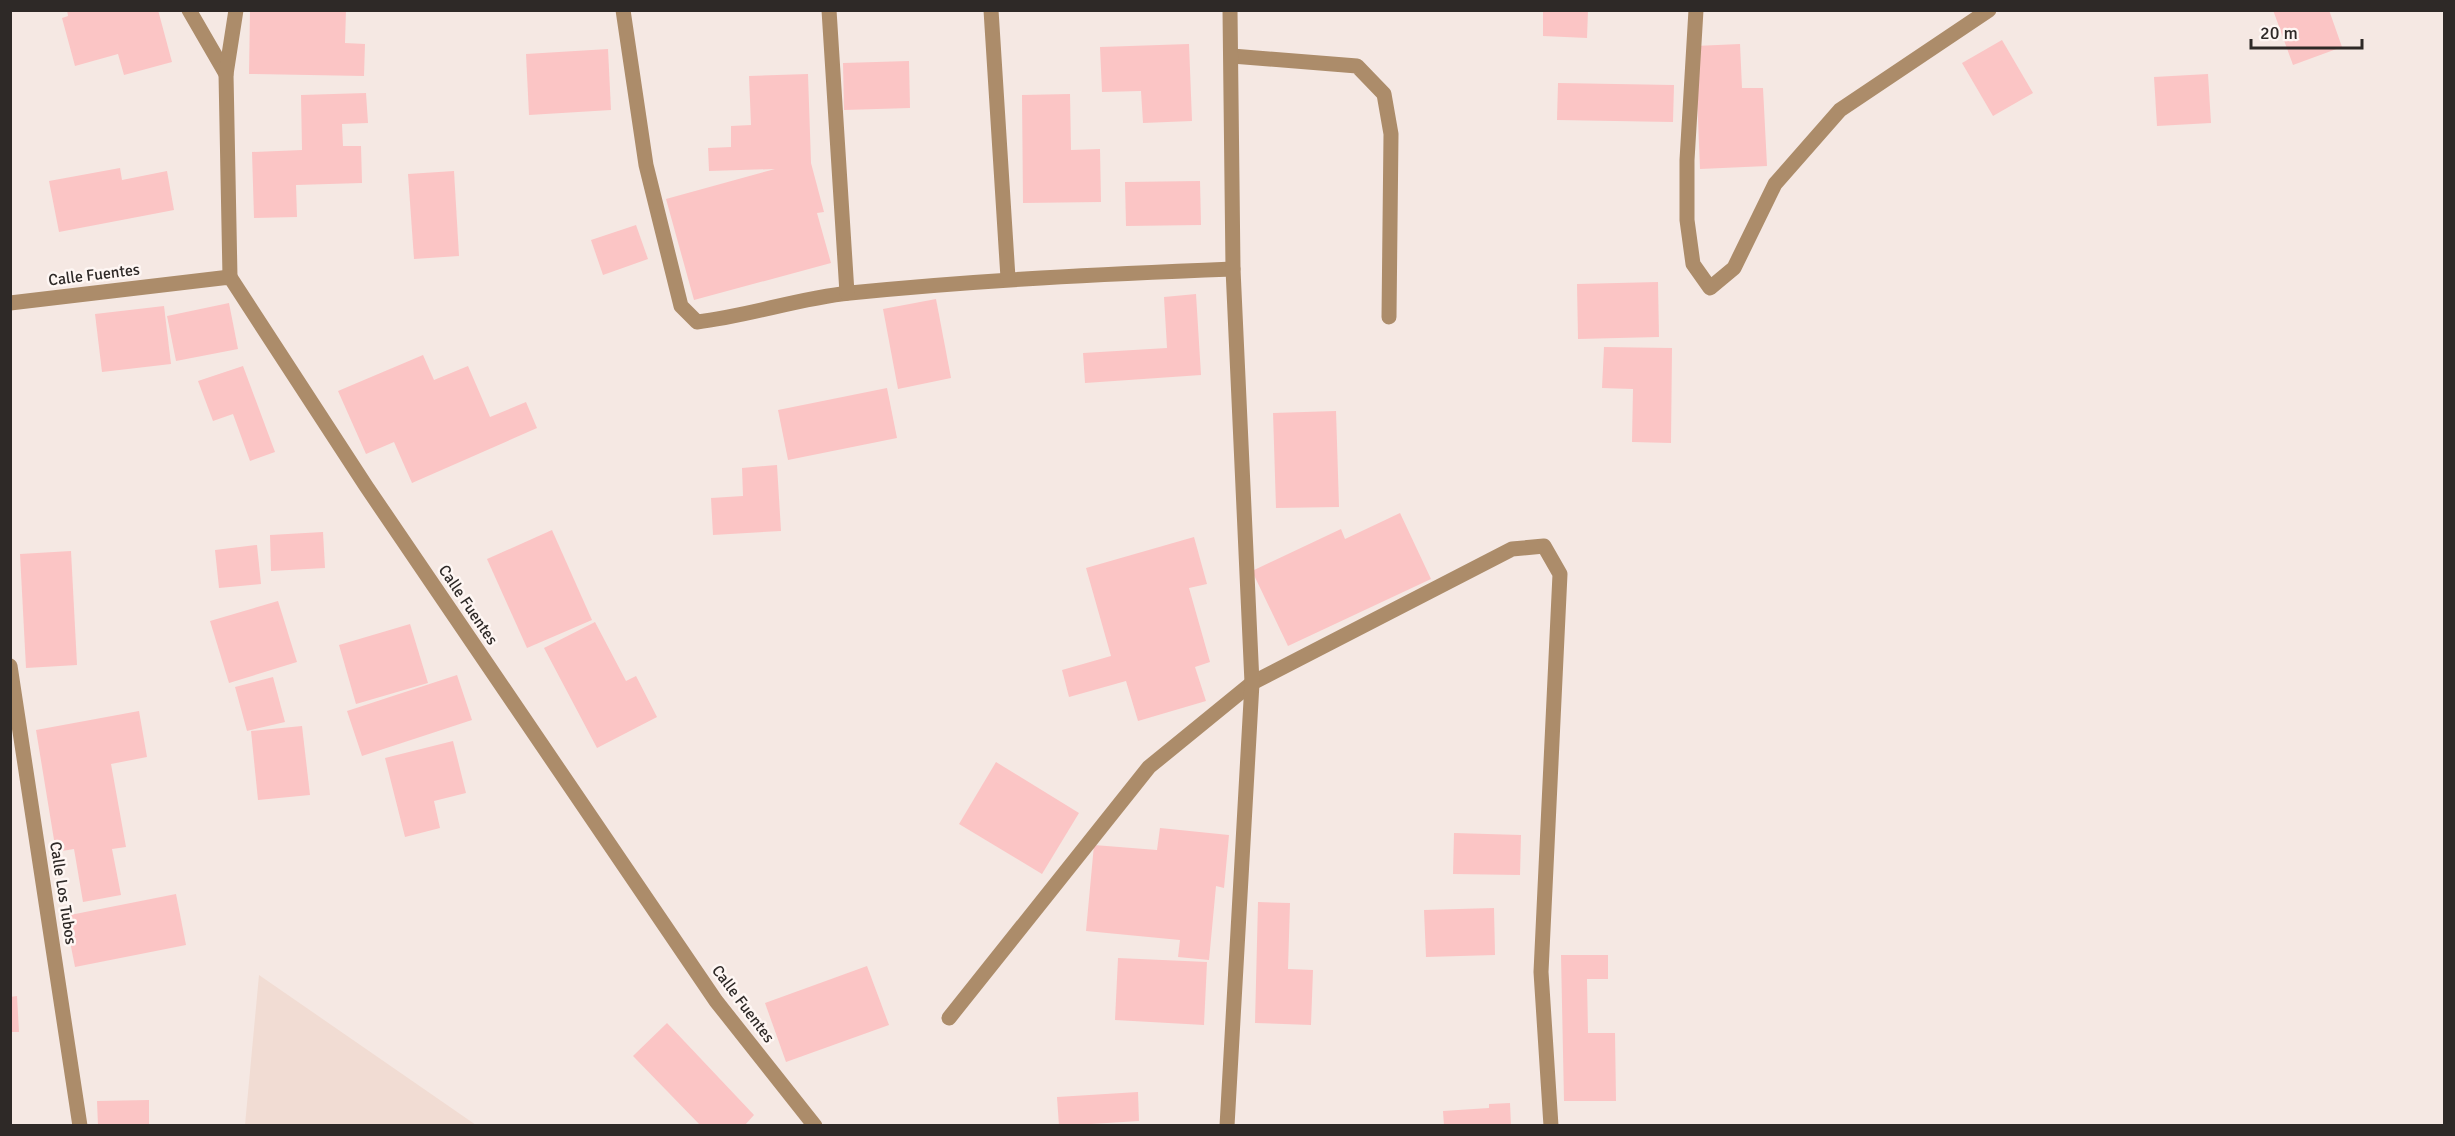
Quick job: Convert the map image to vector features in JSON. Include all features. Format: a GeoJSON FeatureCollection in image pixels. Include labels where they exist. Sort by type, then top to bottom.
{"type":"FeatureCollection","features":[{"type":"Feature","properties":{"kind":"street"},"geometry":{"type":"LineString","coordinates":[[189,10],[225,74]]}},
{"type":"Feature","properties":{"kind":"street"},"geometry":{"type":"LineString","coordinates":[[230,277],[225,74],[236,10]]}},
{"type":"Feature","properties":{"kind":"street"},"geometry":{"type":"LineString","coordinates":[[623,10],[646,165],[681,306],[697,322],[847,293],[1008,278],[1233,269]]}},
{"type":"Feature","properties":{"kind":"street"},"geometry":{"type":"LineString","coordinates":[[829,10],[847,293]]}},
{"type":"Feature","properties":{"kind":"street"},"geometry":{"type":"LineString","coordinates":[[991,10],[1008,278]]}},
{"type":"Feature","properties":{"kind":"street"},"geometry":{"type":"LineString","coordinates":[[1227,1125],[1252,683],[1233,269],[1230,10]]}},
{"type":"Feature","properties":{"kind":"street"},"geometry":{"type":"LineString","coordinates":[[1696,10],[1687,160],[1687,220],[1693,264],[1710,288],[1734,268],[1775,184],[1840,110],[1989,10]]}},
{"type":"Feature","properties":{"kind":"street"},"geometry":{"type":"LineString","coordinates":[[1232,56],[1357,66],[1384,94],[1391,134],[1389,317]]}},
{"type":"Feature","properties":{"kind":"street","name":"Calle Fuentes"},"geometry":{"type":"LineString","coordinates":[[10,303],[230,277],[366,486],[716,1001],[815,1125]]}},
{"type":"Feature","properties":{"kind":"street"},"geometry":{"type":"LineString","coordinates":[[949,1018],[1149,767],[1252,683],[1512,549],[1544,546],[1560,574],[1541,972],[1551,1125]]}},
{"type":"Feature","properties":{"kind":"street","name":"Calle Los Tubos"},"geometry":{"type":"LineString","coordinates":[[10,666],[80,1125]]}},
{"type":"Feature","properties":{"kind":"shaded area"},"geometry":{"type":"Polygon","coordinates":[[[259,975],[476,1125],[245,1125],[259,975]]]}},
{"type":"Feature","properties":{"kind":"building"},"geometry":{"type":"Polygon","coordinates":[[[67,10],[158,10],[172,62],[124,75],[118,54],[75,66],[62,18],[68,16],[67,10]]]}},
{"type":"Feature","properties":{"kind":"building"},"geometry":{"type":"Polygon","coordinates":[[[250,10],[346,10],[345,43],[365,44],[364,76],[249,74],[250,10]]]}},
{"type":"Feature","properties":{"kind":"building"},"geometry":{"type":"Polygon","coordinates":[[[1543,10],[1588,10],[1587,38],[1543,36],[1543,10]]]}},
{"type":"Feature","properties":{"kind":"building"},"geometry":{"type":"Polygon","coordinates":[[[2273,10],[2329,10],[2342,47],[2293,65],[2273,10]]]}},
{"type":"Feature","properties":{"kind":"building"},"geometry":{"type":"Polygon","coordinates":[[[2002,40],[2033,93],[1993,116],[1962,63],[2002,40]]]}},
{"type":"Feature","properties":{"kind":"building"},"geometry":{"type":"Polygon","coordinates":[[[1189,44],[1192,121],[1143,123],[1141,91],[1102,92],[1100,47],[1189,44]]]}},
{"type":"Feature","properties":{"kind":"building"},"geometry":{"type":"Polygon","coordinates":[[[1740,44],[1742,88],[1763,88],[1767,166],[1700,169],[1695,46],[1740,44]]]}},
{"type":"Feature","properties":{"kind":"building"},"geometry":{"type":"Polygon","coordinates":[[[608,49],[611,110],[529,115],[526,54],[608,49]]]}},
{"type":"Feature","properties":{"kind":"building"},"geometry":{"type":"Polygon","coordinates":[[[909,61],[910,108],[844,110],[843,63],[909,61]]]}},
{"type":"Feature","properties":{"kind":"building"},"geometry":{"type":"Polygon","coordinates":[[[808,74],[811,163],[824,212],[817,213],[831,263],[694,300],[666,199],[775,169],[709,171],[708,148],[731,147],[731,126],[751,125],[749,76],[808,74]]]}},
{"type":"Feature","properties":{"kind":"building"},"geometry":{"type":"Polygon","coordinates":[[[2208,74],[2211,123],[2157,126],[2154,77],[2208,74]]]}},
{"type":"Feature","properties":{"kind":"building"},"geometry":{"type":"Polygon","coordinates":[[[1558,83],[1674,85],[1673,122],[1557,120],[1558,83]]]}},
{"type":"Feature","properties":{"kind":"building"},"geometry":{"type":"Polygon","coordinates":[[[366,93],[368,123],[342,124],[343,146],[361,146],[362,183],[296,185],[297,217],[254,218],[252,152],[302,150],[301,95],[366,93]]]}},
{"type":"Feature","properties":{"kind":"building"},"geometry":{"type":"Polygon","coordinates":[[[1070,94],[1071,150],[1100,149],[1101,202],[1023,203],[1022,95],[1070,94]]]}},
{"type":"Feature","properties":{"kind":"building"},"geometry":{"type":"Polygon","coordinates":[[[120,168],[122,180],[167,171],[174,210],[59,232],[49,181],[120,168]]]}},
{"type":"Feature","properties":{"kind":"building"},"geometry":{"type":"Polygon","coordinates":[[[454,171],[459,256],[414,259],[408,174],[454,171]]]}},
{"type":"Feature","properties":{"kind":"building"},"geometry":{"type":"Polygon","coordinates":[[[1200,181],[1201,225],[1126,226],[1125,182],[1200,181]]]}},
{"type":"Feature","properties":{"kind":"building"},"geometry":{"type":"Polygon","coordinates":[[[636,225],[648,259],[603,275],[591,240],[636,225]]]}},
{"type":"Feature","properties":{"kind":"building"},"geometry":{"type":"Polygon","coordinates":[[[1658,282],[1659,337],[1578,339],[1577,284],[1658,282]]]}},
{"type":"Feature","properties":{"kind":"building"},"geometry":{"type":"Polygon","coordinates":[[[1196,294],[1201,375],[1085,383],[1083,353],[1167,348],[1164,297],[1196,294]]]}},
{"type":"Feature","properties":{"kind":"building"},"geometry":{"type":"Polygon","coordinates":[[[936,299],[951,378],[898,389],[883,309],[936,299]]]}},
{"type":"Feature","properties":{"kind":"building"},"geometry":{"type":"Polygon","coordinates":[[[229,303],[238,349],[176,361],[167,316],[229,303]]]}},
{"type":"Feature","properties":{"kind":"building"},"geometry":{"type":"Polygon","coordinates":[[[164,306],[171,364],[102,372],[95,314],[164,306]]]}},
{"type":"Feature","properties":{"kind":"building"},"geometry":{"type":"Polygon","coordinates":[[[1604,347],[1672,348],[1671,443],[1632,442],[1633,389],[1602,388],[1604,347]]]}},
{"type":"Feature","properties":{"kind":"building"},"geometry":{"type":"Polygon","coordinates":[[[423,355],[434,380],[468,366],[490,417],[526,402],[537,428],[412,483],[394,442],[366,454],[338,391],[423,355]]]}},
{"type":"Feature","properties":{"kind":"building"},"geometry":{"type":"Polygon","coordinates":[[[243,366],[275,452],[250,461],[233,414],[213,421],[198,381],[243,366]]]}},
{"type":"Feature","properties":{"kind":"building"},"geometry":{"type":"Polygon","coordinates":[[[887,388],[897,438],[788,460],[778,410],[887,388]]]}},
{"type":"Feature","properties":{"kind":"building"},"geometry":{"type":"Polygon","coordinates":[[[1336,411],[1339,507],[1276,508],[1273,413],[1336,411]]]}},
{"type":"Feature","properties":{"kind":"building"},"geometry":{"type":"Polygon","coordinates":[[[777,465],[781,531],[713,535],[711,498],[743,496],[742,468],[777,465]]]}},
{"type":"Feature","properties":{"kind":"building"},"geometry":{"type":"Polygon","coordinates":[[[1400,513],[1431,579],[1288,646],[1252,571],[1341,529],[1345,539],[1400,513]]]}},
{"type":"Feature","properties":{"kind":"building"},"geometry":{"type":"Polygon","coordinates":[[[552,530],[592,620],[527,648],[487,559],[552,530]]]}},
{"type":"Feature","properties":{"kind":"building"},"geometry":{"type":"Polygon","coordinates":[[[323,532],[325,568],[271,571],[270,535],[323,532]]]}},
{"type":"Feature","properties":{"kind":"building"},"geometry":{"type":"Polygon","coordinates":[[[1194,537],[1207,584],[1189,588],[1210,662],[1195,667],[1206,701],[1138,721],[1126,681],[1069,697],[1062,670],[1111,656],[1086,568],[1194,537]]]}},
{"type":"Feature","properties":{"kind":"building"},"geometry":{"type":"Polygon","coordinates":[[[257,545],[261,584],[219,588],[215,550],[257,545]]]}},
{"type":"Feature","properties":{"kind":"building"},"geometry":{"type":"Polygon","coordinates":[[[71,551],[77,665],[26,668],[20,554],[71,551]]]}},
{"type":"Feature","properties":{"kind":"building"},"geometry":{"type":"Polygon","coordinates":[[[278,601],[297,662],[229,683],[210,621],[278,601]]]}},
{"type":"Feature","properties":{"kind":"building"},"geometry":{"type":"Polygon","coordinates":[[[595,622],[626,681],[636,676],[657,717],[597,748],[544,648],[595,622]]]}},
{"type":"Feature","properties":{"kind":"building"},"geometry":{"type":"Polygon","coordinates":[[[410,624],[428,683],[356,704],[339,645],[410,624]]]}},
{"type":"Feature","properties":{"kind":"building"},"geometry":{"type":"Polygon","coordinates":[[[457,675],[472,720],[362,756],[347,711],[457,675]]]}},
{"type":"Feature","properties":{"kind":"building"},"geometry":{"type":"Polygon","coordinates":[[[273,677],[285,722],[247,731],[235,687],[273,677]]]}},
{"type":"Feature","properties":{"kind":"building"},"geometry":{"type":"Polygon","coordinates":[[[139,711],[147,757],[111,764],[126,847],[112,849],[121,895],[83,902],[74,849],[56,852],[36,730],[139,711]]]}},
{"type":"Feature","properties":{"kind":"building"},"geometry":{"type":"Polygon","coordinates":[[[302,726],[310,795],[258,800],[251,731],[302,726]]]}},
{"type":"Feature","properties":{"kind":"building"},"geometry":{"type":"Polygon","coordinates":[[[453,741],[466,793],[434,801],[440,828],[405,837],[385,758],[453,741]]]}},
{"type":"Feature","properties":{"kind":"building"},"geometry":{"type":"Polygon","coordinates":[[[996,762],[1079,813],[1042,874],[959,824],[996,762]]]}},
{"type":"Feature","properties":{"kind":"building"},"geometry":{"type":"Polygon","coordinates":[[[1160,828],[1229,835],[1224,888],[1216,886],[1209,960],[1178,957],[1180,940],[1086,931],[1094,845],[1157,850],[1160,828]]]}},
{"type":"Feature","properties":{"kind":"building"},"geometry":{"type":"Polygon","coordinates":[[[1454,833],[1521,835],[1520,875],[1453,874],[1454,833]]]}},
{"type":"Feature","properties":{"kind":"building"},"geometry":{"type":"Polygon","coordinates":[[[176,894],[186,945],[75,967],[65,916],[176,894]]]}},
{"type":"Feature","properties":{"kind":"building"},"geometry":{"type":"Polygon","coordinates":[[[1258,902],[1290,903],[1288,969],[1313,970],[1311,1025],[1255,1023],[1258,902]]]}},
{"type":"Feature","properties":{"kind":"building"},"geometry":{"type":"Polygon","coordinates":[[[1494,908],[1495,955],[1426,957],[1424,910],[1494,908]]]}},
{"type":"Feature","properties":{"kind":"building"},"geometry":{"type":"Polygon","coordinates":[[[1561,955],[1608,955],[1608,979],[1587,979],[1588,1033],[1615,1033],[1616,1101],[1564,1101],[1561,955]]]}},
{"type":"Feature","properties":{"kind":"building"},"geometry":{"type":"Polygon","coordinates":[[[1118,958],[1207,962],[1204,1025],[1115,1020],[1118,958]]]}},
{"type":"Feature","properties":{"kind":"building"},"geometry":{"type":"Polygon","coordinates":[[[867,966],[889,1025],[786,1062],[765,1003],[867,966]]]}},
{"type":"Feature","properties":{"kind":"building"},"geometry":{"type":"Polygon","coordinates":[[[17,996],[19,1032],[10,1032],[10,997],[17,996]]]}},
{"type":"Feature","properties":{"kind":"building"},"geometry":{"type":"Polygon","coordinates":[[[667,1023],[754,1115],[744,1126],[701,1126],[633,1056],[667,1023]]]}},
{"type":"Feature","properties":{"kind":"building"},"geometry":{"type":"Polygon","coordinates":[[[1138,1092],[1139,1121],[1059,1126],[1057,1097],[1138,1092]]]}},
{"type":"Feature","properties":{"kind":"building"},"geometry":{"type":"Polygon","coordinates":[[[149,1100],[149,1126],[98,1126],[97,1101],[149,1100]]]}},
{"type":"Feature","properties":{"kind":"building"},"geometry":{"type":"Polygon","coordinates":[[[1510,1103],[1511,1126],[1444,1126],[1443,1111],[1489,1108],[1489,1104],[1510,1103]]]}}]}
